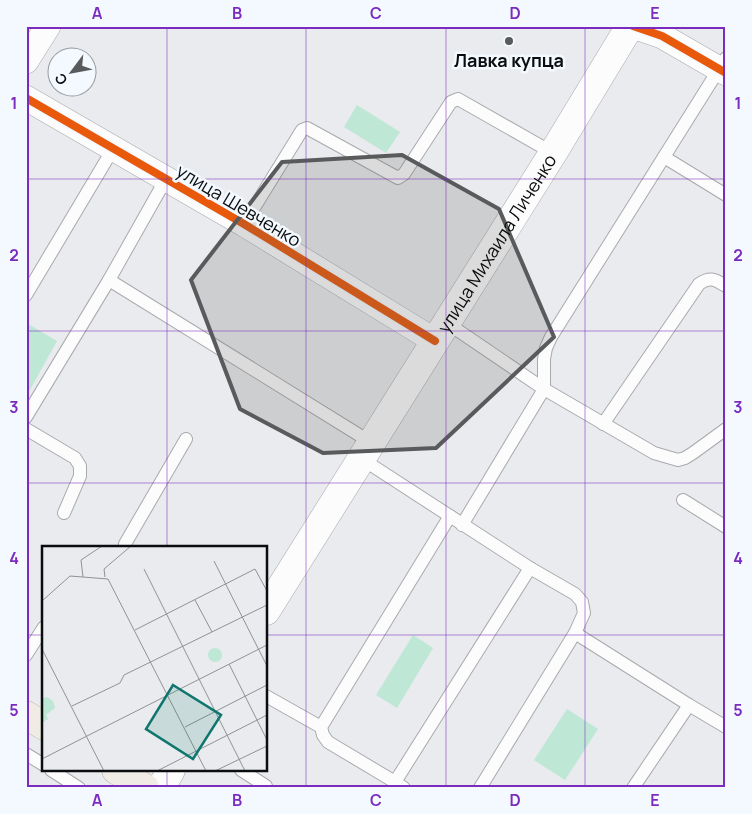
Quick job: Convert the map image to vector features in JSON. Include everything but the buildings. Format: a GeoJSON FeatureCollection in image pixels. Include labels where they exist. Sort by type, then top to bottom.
{"type":"FeatureCollection","features":[{"type":"Feature","properties":{"kind":"main road","name":"улица Михаила Личенко"},"geometry":{"type":"LineString","coordinates":[[268,608],[632,26]]}},
{"type":"Feature","properties":{"kind":"main road"},"geometry":{"type":"LineString","coordinates":[[26,715],[42,725]]}},
{"type":"Feature","properties":{"kind":"main road"},"geometry":{"type":"LineString","coordinates":[[119,772],[144,788]]}},
{"type":"Feature","properties":{"kind":"main road"},"geometry":{"type":"LineString","coordinates":[[161,788],[170,772]]}},
{"type":"Feature","properties":{"kind":"street"},"geometry":{"type":"LineString","coordinates":[[26,61],[48,26]]}},
{"type":"Feature","properties":{"kind":"street"},"geometry":{"type":"LineString","coordinates":[[632,26],[662,36],[723,67]]}},
{"type":"Feature","properties":{"kind":"street","name":"улица Шевченко"},"geometry":{"type":"LineString","coordinates":[[26,98],[244,224],[441,332]]}},
{"type":"Feature","properties":{"kind":"lane"},"geometry":{"type":"LineString","coordinates":[[462,525],[544,389],[544,358],[551,337],[723,67]]}},
{"type":"Feature","properties":{"kind":"lane"},"geometry":{"type":"LineString","coordinates":[[244,224],[302,130],[307,128],[398,178],[404,174],[451,102],[458,99],[553,153]]}},
{"type":"Feature","properties":{"kind":"lane"},"geometry":{"type":"LineString","coordinates":[[26,295],[113,149]]}},
{"type":"Feature","properties":{"kind":"lane"},"geometry":{"type":"LineString","coordinates":[[664,157],[726,195]]}},
{"type":"Feature","properties":{"kind":"lane"},"geometry":{"type":"LineString","coordinates":[[26,417],[109,280],[166,179]]}},
{"type":"Feature","properties":{"kind":"lane"},"geometry":{"type":"LineString","coordinates":[[603,424],[699,284],[706,279],[714,280],[726,286]]}},
{"type":"Feature","properties":{"kind":"lane"},"geometry":{"type":"LineString","coordinates":[[109,280],[367,451],[462,525],[575,594],[582,602],[584,613],[575,633],[480,788]]}},
{"type":"Feature","properties":{"kind":"lane"},"geometry":{"type":"LineString","coordinates":[[441,332],[654,453],[678,460],[693,453],[726,429]]}},
{"type":"Feature","properties":{"kind":"lane"},"geometry":{"type":"LineString","coordinates":[[26,428],[75,458],[80,466],[80,476],[64,513]]}},
{"type":"Feature","properties":{"kind":"lane"},"geometry":{"type":"LineString","coordinates":[[126,546],[186,439]]}},
{"type":"Feature","properties":{"kind":"lane"},"geometry":{"type":"LineString","coordinates":[[683,500],[726,526]]}},
{"type":"Feature","properties":{"kind":"lane"},"geometry":{"type":"LineString","coordinates":[[450,516],[320,727],[322,735],[328,742],[400,785],[530,568]]}},
{"type":"Feature","properties":{"kind":"lane"},"geometry":{"type":"LineString","coordinates":[[26,655],[42,630]]}},
{"type":"Feature","properties":{"kind":"lane"},"geometry":{"type":"LineString","coordinates":[[575,633],[726,727]]}},
{"type":"Feature","properties":{"kind":"lane"},"geometry":{"type":"LineString","coordinates":[[268,697],[320,727]]}},
{"type":"Feature","properties":{"kind":"lane"},"geometry":{"type":"LineString","coordinates":[[633,788],[689,705]]}},
{"type":"Feature","properties":{"kind":"lane"},"geometry":{"type":"LineString","coordinates":[[26,754],[42,765]]}},
{"type":"Feature","properties":{"kind":"lane"},"geometry":{"type":"LineString","coordinates":[[54,772],[79,788]]}},
{"type":"Feature","properties":{"kind":"lane"},"geometry":{"type":"LineString","coordinates":[[244,772],[266,786]]}},
{"type":"Feature","properties":{"kind":"highlighted area"},"geometry":{"type":"Polygon","coordinates":[[[402,155],[499,209],[554,337],[436,448],[323,453],[240,409],[191,280],[282,162],[402,155]]]}},
{"type":"Feature","properties":{"kind":"green space"},"geometry":{"type":"Polygon","coordinates":[[[357,105],[400,132],[386,153],[344,127],[357,105]]]}},
{"type":"Feature","properties":{"kind":"green space"},"geometry":{"type":"Polygon","coordinates":[[[28,324],[57,341],[26,397],[26,327],[28,324]]]}},
{"type":"Feature","properties":{"kind":"green space"},"geometry":{"type":"Polygon","coordinates":[[[413,635],[433,648],[397,708],[376,695],[413,635]]]}},
{"type":"Feature","properties":{"kind":"green space"},"geometry":{"type":"Polygon","coordinates":[[[567,709],[598,729],[565,780],[534,760],[567,709]]]}},
{"type":"Feature","properties":{"kind":"cycle path"},"geometry":{"type":"LineString","coordinates":[[633,26],[662,36],[726,73]]}},
{"type":"Feature","properties":{"kind":"cycle path"},"geometry":{"type":"LineString","coordinates":[[26,98],[244,224],[435,341]]}},
{"type":"Feature","properties":{"kind":"place","name":"Лавка купца"},"geometry":{"type":"Point","coordinates":[509,41]}}]}
